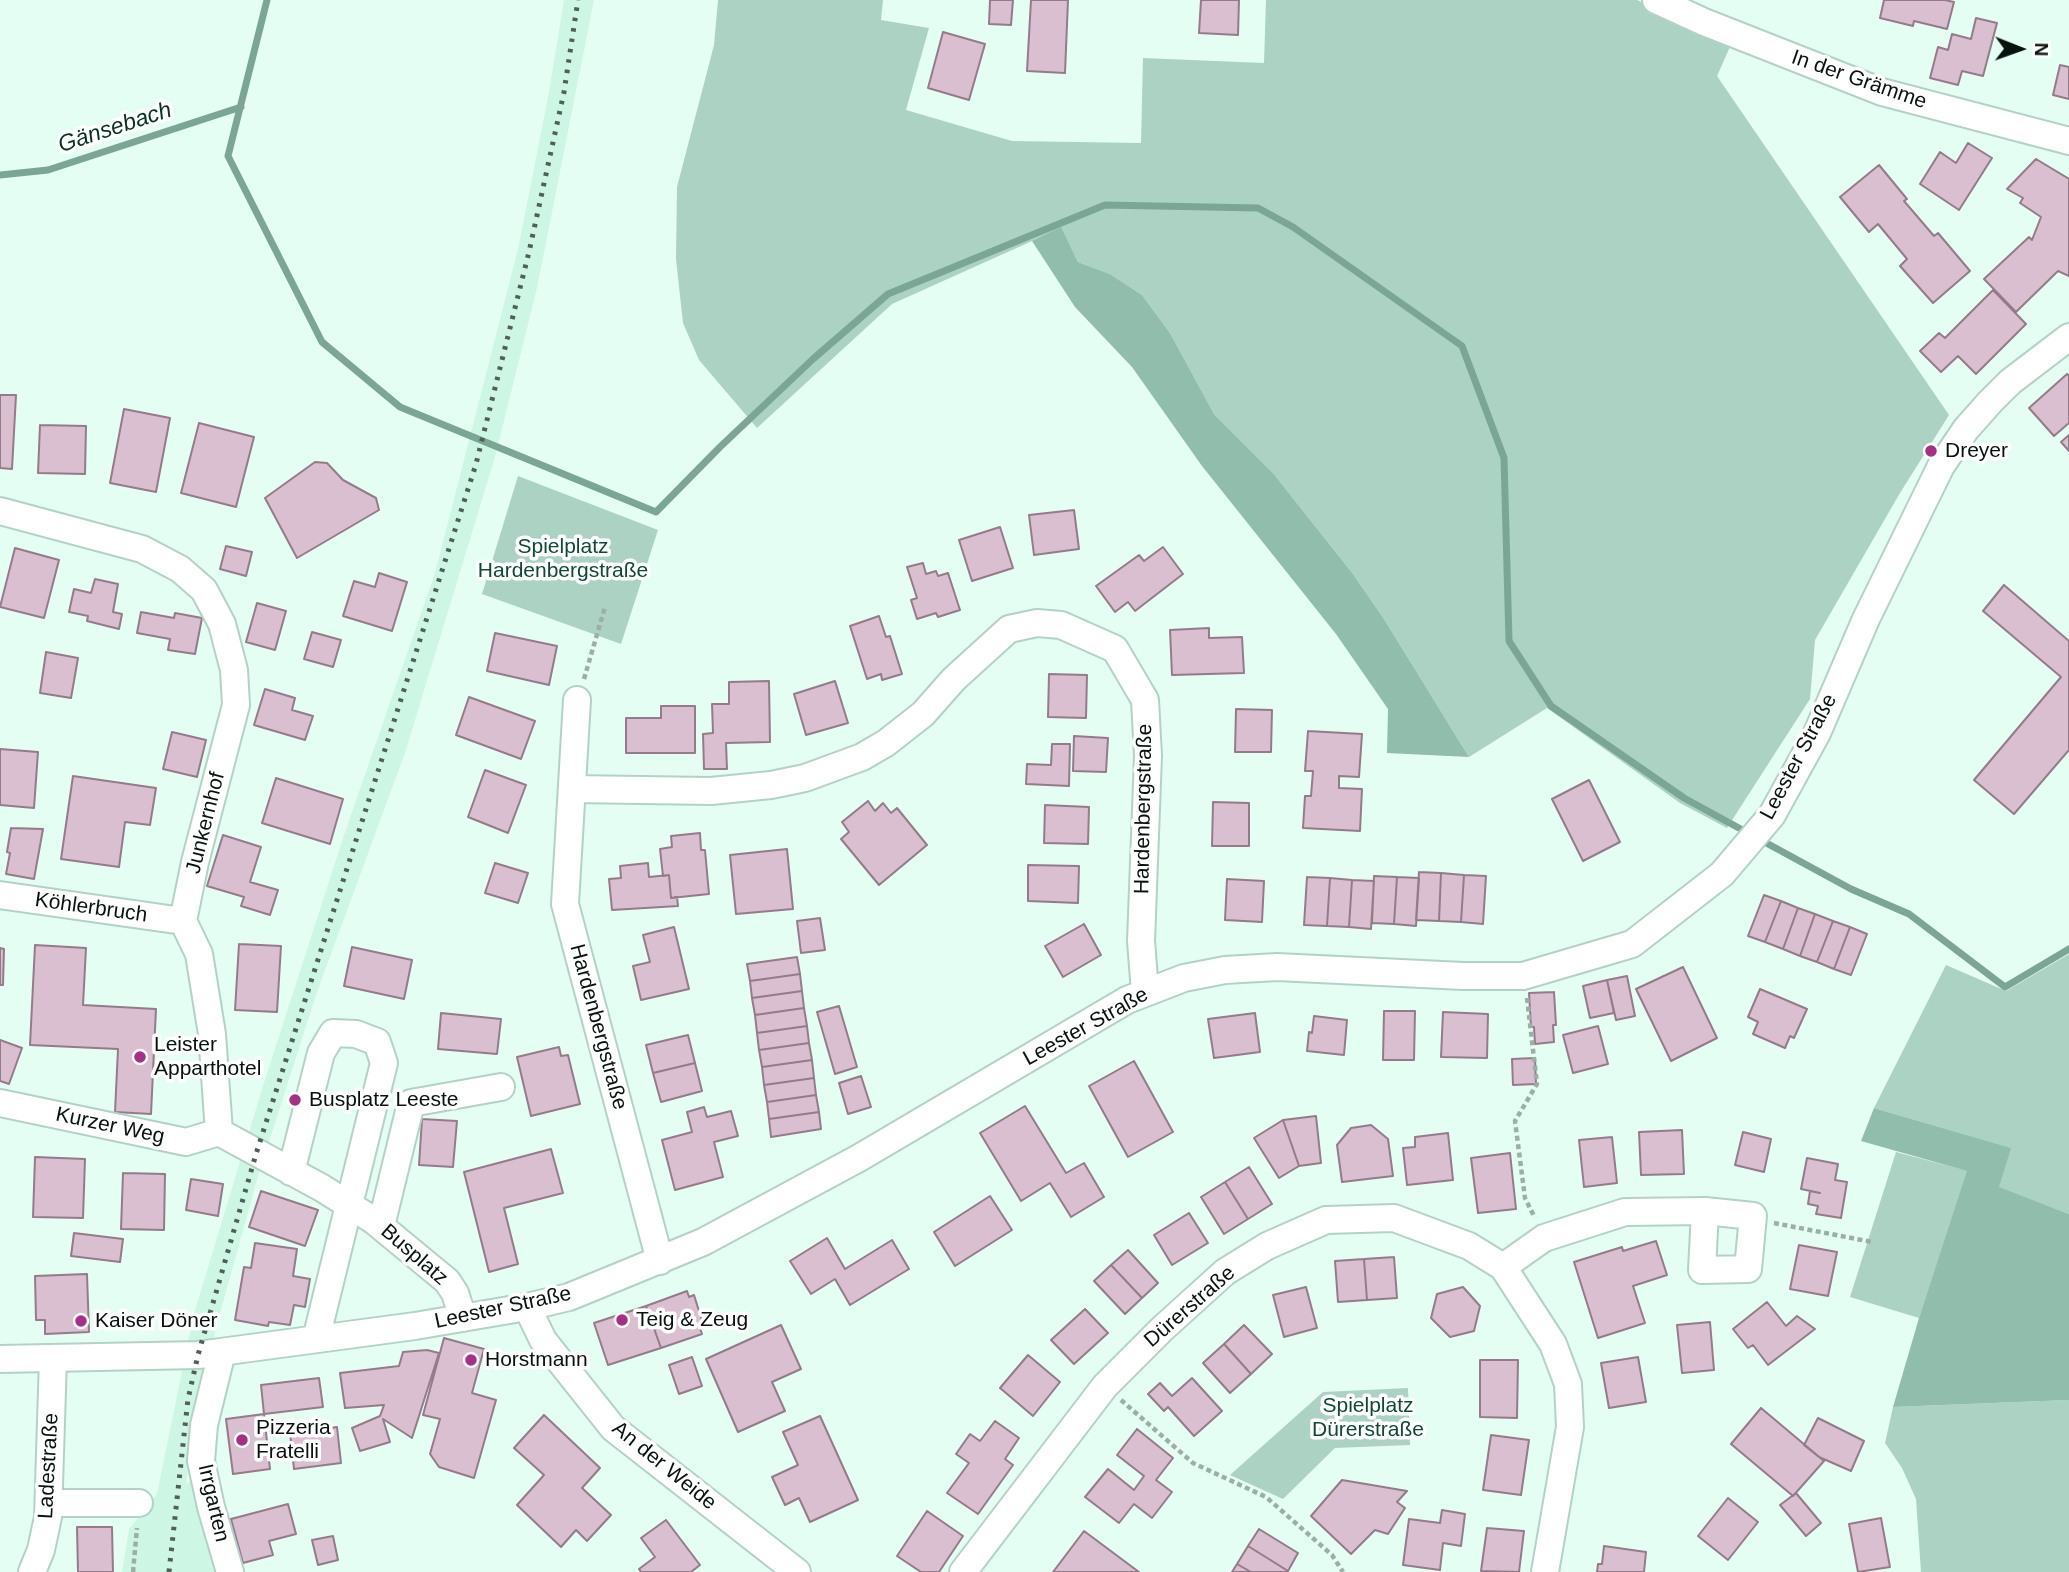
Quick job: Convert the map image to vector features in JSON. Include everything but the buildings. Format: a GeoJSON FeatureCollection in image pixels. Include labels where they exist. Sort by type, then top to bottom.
{"type":"FeatureCollection","features":[{"type":"Feature","properties":{"kind":"street","name":"In der Grämme"},"geometry":{"type":"LineString","coordinates":[[1656,0],[1704,22],[1882,92],[2069,141]]}},
{"type":"Feature","properties":{"kind":"street","name":"Leester Straße"},"geometry":{"type":"LineString","coordinates":[[0,1359],[198,1355],[463,1318],[569,1297],[703,1242],[859,1158],[1127,1000],[1184,978],[1225,970],[1277,967],[1428,975],[1523,976],[1632,944],[1722,874],[1772,815],[1817,733],[1866,619],[1941,466],[1966,429],[1990,402],[2010,382],[2069,337]]}},
{"type":"Feature","properties":{"kind":"street","name":"Junkernhof"},"geometry":{"type":"LineString","coordinates":[[0,511],[152,554],[180,569],[204,590],[222,624],[234,670],[236,705],[195,862],[183,921]]}},
{"type":"Feature","properties":{"kind":"street","name":"Hardenbergstraße"},"geometry":{"type":"LineString","coordinates":[[572,789],[711,791],[771,785],[815,775],[862,757],[886,743],[923,714],[954,679],[1009,629],[1037,623],[1061,625],[1115,649],[1144,700],[1147,756],[1141,941],[1145,992]]}},
{"type":"Feature","properties":{"kind":"street","name":"Hardenbergstraße"},"geometry":{"type":"LineString","coordinates":[[577,700],[565,904],[660,1261]]}},
{"type":"Feature","properties":{"kind":"street","name":"Köhlerbruch"},"geometry":{"type":"LineString","coordinates":[[0,895],[183,921]]}},
{"type":"Feature","properties":{"kind":"street"},"geometry":{"type":"LineString","coordinates":[[183,921],[199,954],[212,1034],[219,1132],[349,1204]]}},
{"type":"Feature","properties":{"kind":"street"},"geometry":{"type":"LineString","coordinates":[[291,1172],[321,1053],[333,1033],[356,1034],[377,1042],[384,1063],[316,1339]]}},
{"type":"Feature","properties":{"kind":"street"},"geometry":{"type":"LineString","coordinates":[[381,1226],[411,1102],[501,1087]]}},
{"type":"Feature","properties":{"kind":"street","name":"Kurzer Weg"},"geometry":{"type":"LineString","coordinates":[[0,1103],[187,1142],[219,1132]]}},
{"type":"Feature","properties":{"kind":"street","name":"Busplatz"},"geometry":{"type":"LineString","coordinates":[[349,1204],[381,1226],[447,1281],[455,1293],[463,1318]]}},
{"type":"Feature","properties":{"kind":"street"},"geometry":{"type":"LineString","coordinates":[[1503,1267],[1544,1238],[1625,1212],[1705,1211],[1754,1216],[1748,1269],[1702,1270],[1705,1211]]}},
{"type":"Feature","properties":{"kind":"street","name":"Dürerstraße"},"geometry":{"type":"LineString","coordinates":[[963,1572],[1105,1385],[1161,1329],[1225,1272],[1267,1246],[1326,1220],[1394,1217],[1469,1246],[1503,1267],[1553,1344],[1568,1384],[1570,1427],[1545,1572]]}},
{"type":"Feature","properties":{"kind":"street","name":"An der Weide"},"geometry":{"type":"LineString","coordinates":[[527,1307],[542,1340],[613,1427],[797,1572]]}},
{"type":"Feature","properties":{"kind":"street","name":"Irrgarten"},"geometry":{"type":"LineString","coordinates":[[222,1352],[204,1425],[201,1461],[230,1572]]}},
{"type":"Feature","properties":{"kind":"street","name":"Ladestraße"},"geometry":{"type":"LineString","coordinates":[[32,1572],[41,1550],[49,1503],[53,1359]]}},
{"type":"Feature","properties":{"kind":"street"},"geometry":{"type":"LineString","coordinates":[[49,1503],[139,1503]]}},
{"type":"Feature","properties":{"kind":"path"},"geometry":{"type":"LineString","coordinates":[[577,700],[605,607]]}},
{"type":"Feature","properties":{"kind":"path"},"geometry":{"type":"LineString","coordinates":[[1523,976],[1537,1084],[1516,1121],[1525,1198],[1544,1238]]}},
{"type":"Feature","properties":{"kind":"path"},"geometry":{"type":"LineString","coordinates":[[1754,1216],[1872,1242]]}},
{"type":"Feature","properties":{"kind":"path"},"geometry":{"type":"LineString","coordinates":[[1105,1385],[1193,1463],[1266,1497],[1332,1555],[1343,1572]]}},
{"type":"Feature","properties":{"kind":"path"},"geometry":{"type":"LineString","coordinates":[[133,1572],[139,1503]]}},
{"type":"Feature","properties":{"kind":"shaded area"},"geometry":{"type":"Polygon","coordinates":[[[564,0],[594,0],[537,288],[495,457],[405,753],[317,992],[258,1176],[195,1414],[186,1485],[212,1456],[244,1572],[122,1572],[129,1529],[157,1494],[193,1317],[262,1089],[344,835],[435,573],[518,249],[564,0]]]}},
{"type":"Feature","properties":{"kind":"shaded area"},"geometry":{"type":"Polygon","coordinates":[[[1061,227],[1078,262],[1110,274],[1142,295],[1170,333],[1214,414],[1273,473],[1353,574],[1469,757],[1387,753],[1388,709],[1336,634],[1202,466],[1132,367],[1075,307],[1032,241],[1061,227]]]}},
{"type":"Feature","properties":{"kind":"shaded area"},"geometry":{"type":"Polygon","coordinates":[[[1874,1108],[2011,1148],[1999,1187],[2069,1214],[2069,1400],[1893,1407],[1967,1171],[1861,1141],[1874,1108]]]}},
{"type":"Feature","properties":{"kind":"green space"},"geometry":{"type":"Polygon","coordinates":[[[718,0],[883,0],[881,20],[929,28],[906,110],[1012,141],[1141,143],[1143,58],[1264,63],[1266,0],[1637,0],[1733,40],[1717,76],[1949,415],[1900,493],[1815,640],[1810,699],[1727,828],[1680,803],[1547,708],[1469,757],[1353,574],[1273,473],[1214,414],[1170,333],[1142,295],[1110,274],[1078,262],[1061,228],[892,304],[757,428],[699,360],[683,323],[676,259],[677,187],[714,45],[718,0]]]}},
{"type":"Feature","properties":{"kind":"green space","name":"Spielplatz Hardenbergstraße"},"geometry":{"type":"Polygon","coordinates":[[[518,476],[658,530],[621,644],[482,594],[518,476]]]}},
{"type":"Feature","properties":{"kind":"green space"},"geometry":{"type":"Polygon","coordinates":[[[2069,954],[2069,1214],[1998,1187],[2010,1148],[1874,1108],[1946,965],[2006,991],[2069,954]]]}},
{"type":"Feature","properties":{"kind":"green space"},"geometry":{"type":"Polygon","coordinates":[[[1896,1152],[1968,1171],[1919,1318],[1850,1297],[1896,1152]]]}},
{"type":"Feature","properties":{"kind":"green space","name":"Spielplatz Dürerstraße"},"geometry":{"type":"Polygon","coordinates":[[[1408,1388],[1410,1445],[1335,1448],[1283,1499],[1230,1475],[1323,1392],[1408,1388]]]}},
{"type":"Feature","properties":{"kind":"green space"},"geometry":{"type":"Polygon","coordinates":[[[2069,1400],[2069,1572],[1921,1572],[1916,1499],[1902,1468],[1885,1443],[1893,1407],[2069,1400]]]}},
{"type":"Feature","properties":{"kind":"waterway"},"geometry":{"type":"LineString","coordinates":[[267,0],[228,156],[322,342],[400,407],[656,512],[813,359],[888,294],[1105,205],[1258,208],[1293,227],[1462,346],[1504,458],[1509,641],[1551,706],[1684,798],[1748,833]]}},
{"type":"Feature","properties":{"kind":"waterway","name":"Gänsebach"},"geometry":{"type":"LineString","coordinates":[[0,175],[48,170],[241,107]]}},
{"type":"Feature","properties":{"kind":"waterway"},"geometry":{"type":"LineString","coordinates":[[1759,839],[1851,889],[1909,914],[2005,987],[2069,949]]}},
{"type":"Feature","properties":{"kind":"railway"},"geometry":{"type":"LineString","coordinates":[[169,1572],[188,1399],[198,1355],[256,1154],[476,464],[529,252],[564,92],[578,0]]}},
{"type":"Feature","properties":{"kind":"place","name":"Dreyer"},"geometry":{"type":"Point","coordinates":[1931,451]}},
{"type":"Feature","properties":{"kind":"place","name":"Leister Apparthotel"},"geometry":{"type":"Point","coordinates":[140,1057]}},
{"type":"Feature","properties":{"kind":"place","name":"Busplatz Leeste"},"geometry":{"type":"Point","coordinates":[295,1100]}},
{"type":"Feature","properties":{"kind":"place","name":"Teig & Zeug"},"geometry":{"type":"Point","coordinates":[622,1320]}},
{"type":"Feature","properties":{"kind":"place","name":"Kaiser Döner"},"geometry":{"type":"Point","coordinates":[81,1321]}},
{"type":"Feature","properties":{"kind":"place","name":"Horstmann"},"geometry":{"type":"Point","coordinates":[471,1360]}},
{"type":"Feature","properties":{"kind":"place","name":"Pizzeria Fratelli"},"geometry":{"type":"Point","coordinates":[242,1440]}}]}
